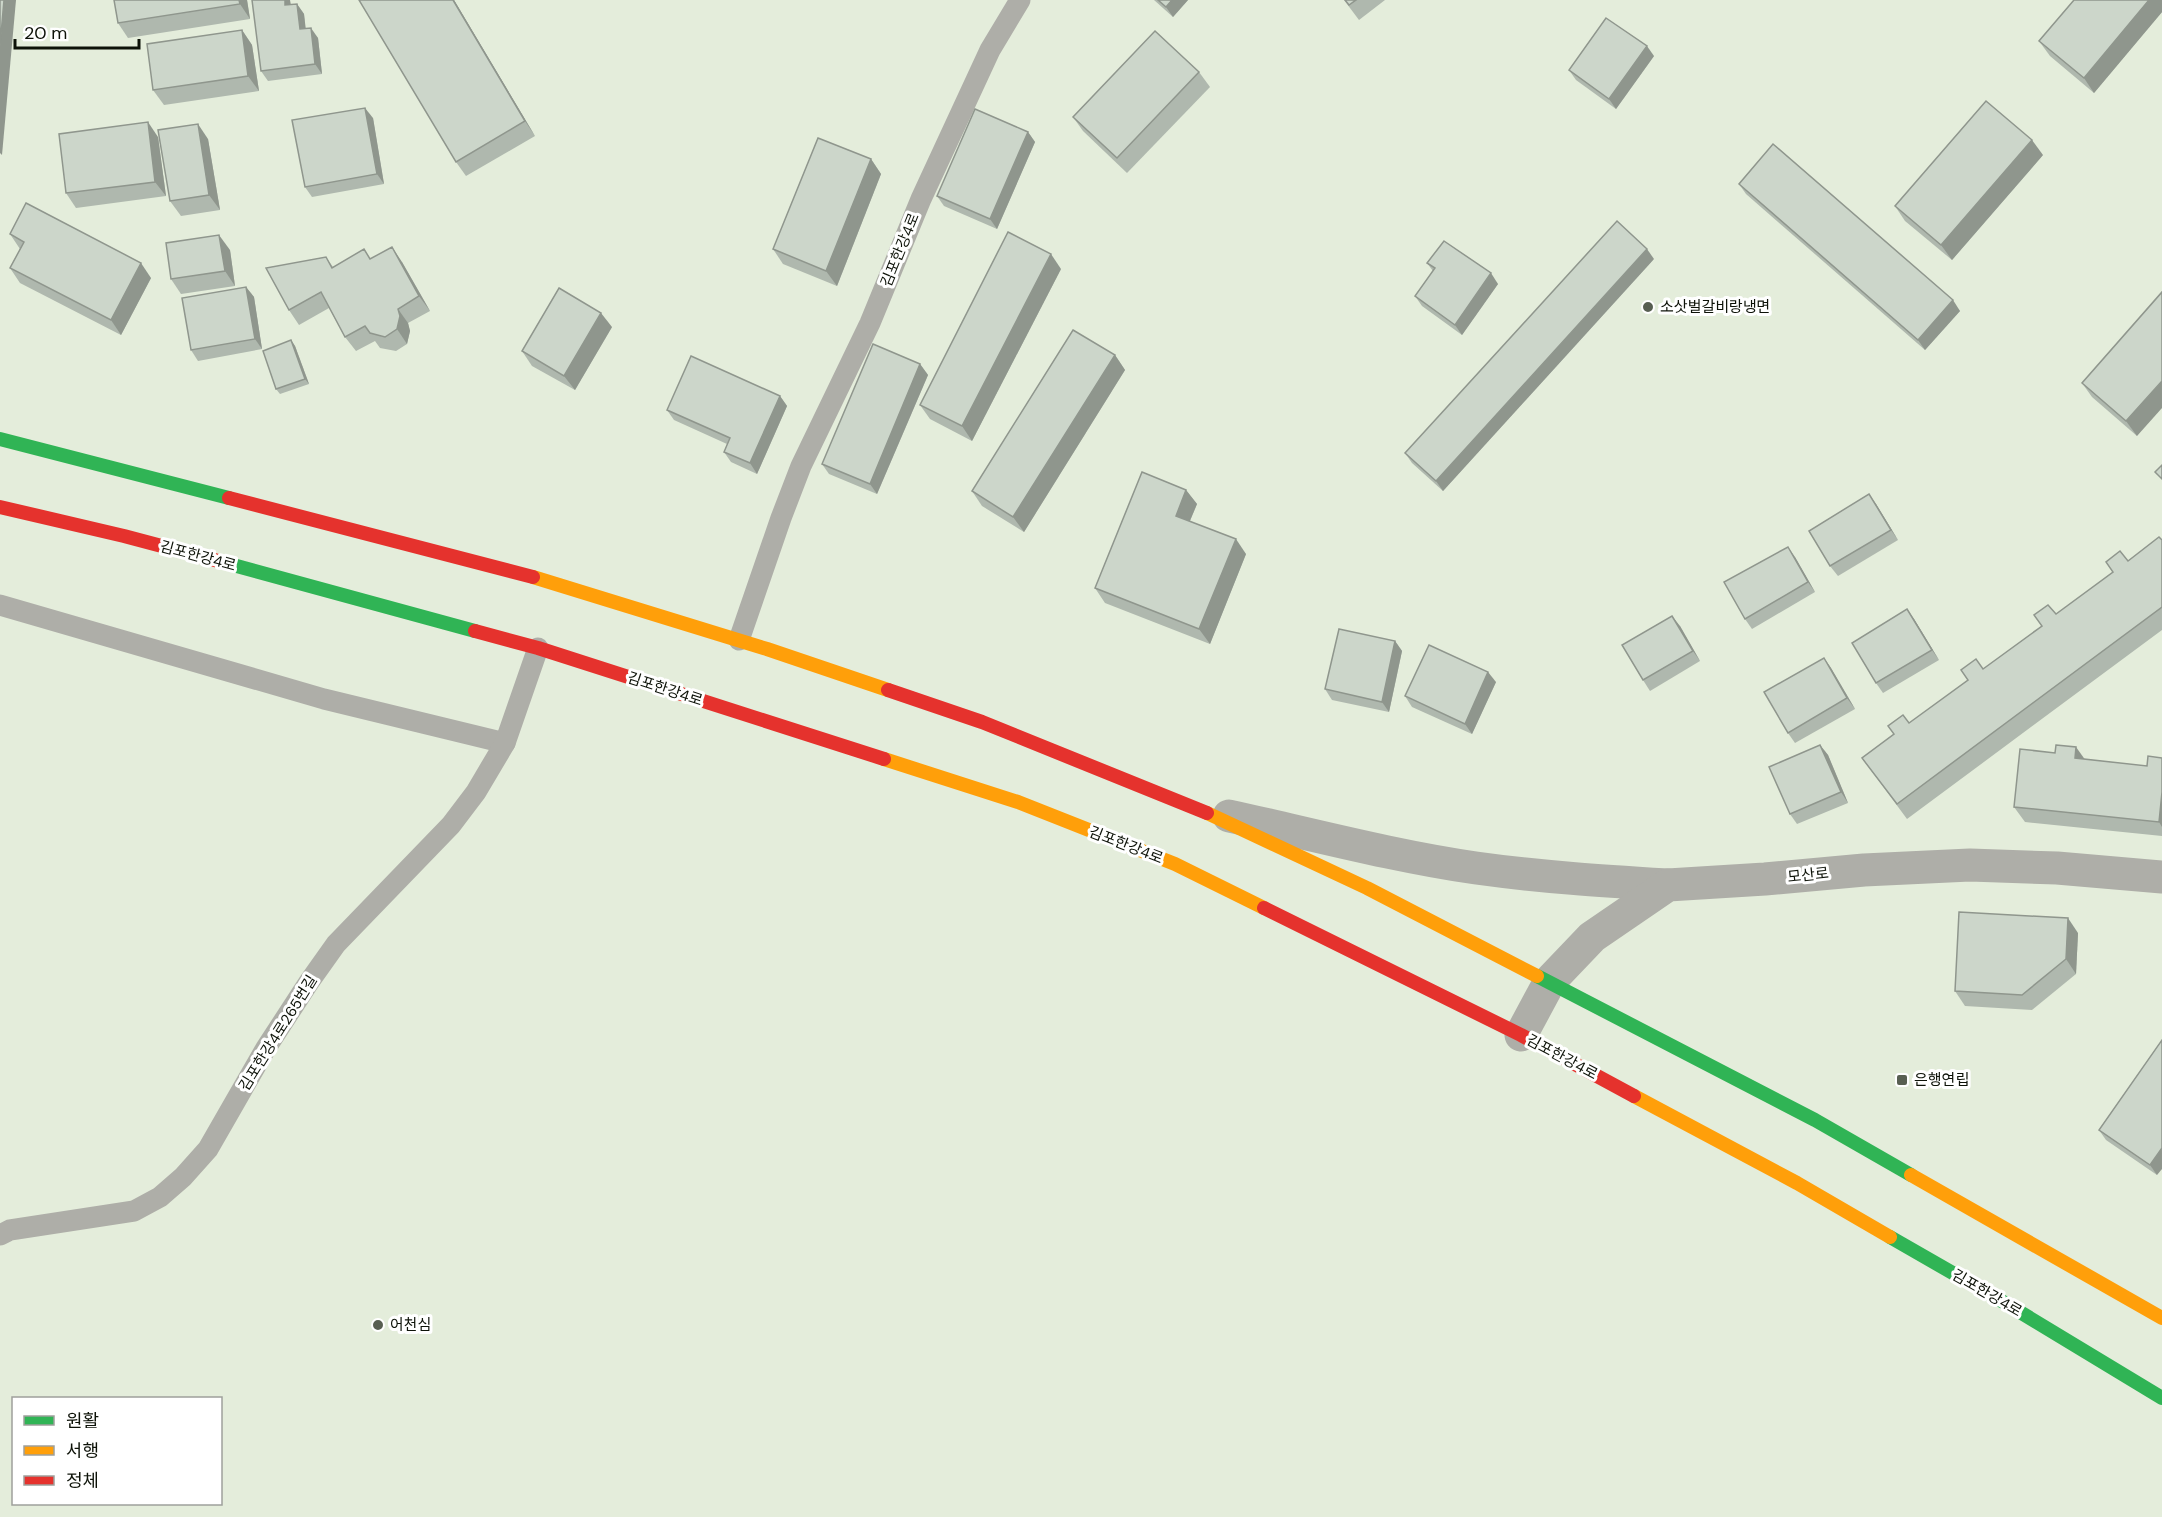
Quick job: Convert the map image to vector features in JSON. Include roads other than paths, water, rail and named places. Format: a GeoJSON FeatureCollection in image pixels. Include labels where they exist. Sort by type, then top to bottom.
{"type":"FeatureCollection","features":[{"type":"Feature","properties":{"kind":"street"},"geometry":{"type":"LineString","coordinates":[[0,439],[545,580],[739,640],[982,722],[1200,810],[1367,888],[1815,1120],[2162,1318]]}},
{"type":"Feature","properties":{"kind":"street","name":"김포한강4로"},"geometry":{"type":"LineString","coordinates":[[0,507],[124,536],[538,648],[1039,810],[1175,864],[1521,1035],[1797,1183],[2005,1303],[2162,1398]]}},
{"type":"Feature","properties":{"kind":"street","name":"모산로"},"geometry":{"type":"LineString","coordinates":[[1200,810],[1386,851],[1474,868],[1545,877],[1668,885],[1864,870],[1970,865],[2057,868],[2162,877]]}},
{"type":"Feature","properties":{"kind":"street"},"geometry":{"type":"LineString","coordinates":[[1521,1035],[1550,981],[1592,937],[1668,885]]}},
{"type":"Feature","properties":{"kind":"lane","name":"김포한강4로"},"geometry":{"type":"LineString","coordinates":[[739,640],[801,466],[870,323],[921,199],[990,50],[1020,0]]}},
{"type":"Feature","properties":{"kind":"lane"},"geometry":{"type":"LineString","coordinates":[[0,605],[324,699],[505,743]]}},
{"type":"Feature","properties":{"kind":"lane","name":"김포한강4로265번길"},"geometry":{"type":"LineString","coordinates":[[0,1235],[10,1230],[134,1211],[160,1197],[183,1177],[208,1149],[266,1048],[336,944],[451,825],[476,792],[505,743],[538,648]]}},
{"type":"Feature","properties":{"kind":"place","name":"소삿벌갈비랑냉면"},"geometry":{"type":"Point","coordinates":[1648,307]}},
{"type":"Feature","properties":{"kind":"place","name":"은행연립"},"geometry":{"type":"Point","coordinates":[1902,1080]}},
{"type":"Feature","properties":{"kind":"place","name":"어천심"},"geometry":{"type":"Point","coordinates":[378,1325]}}]}
